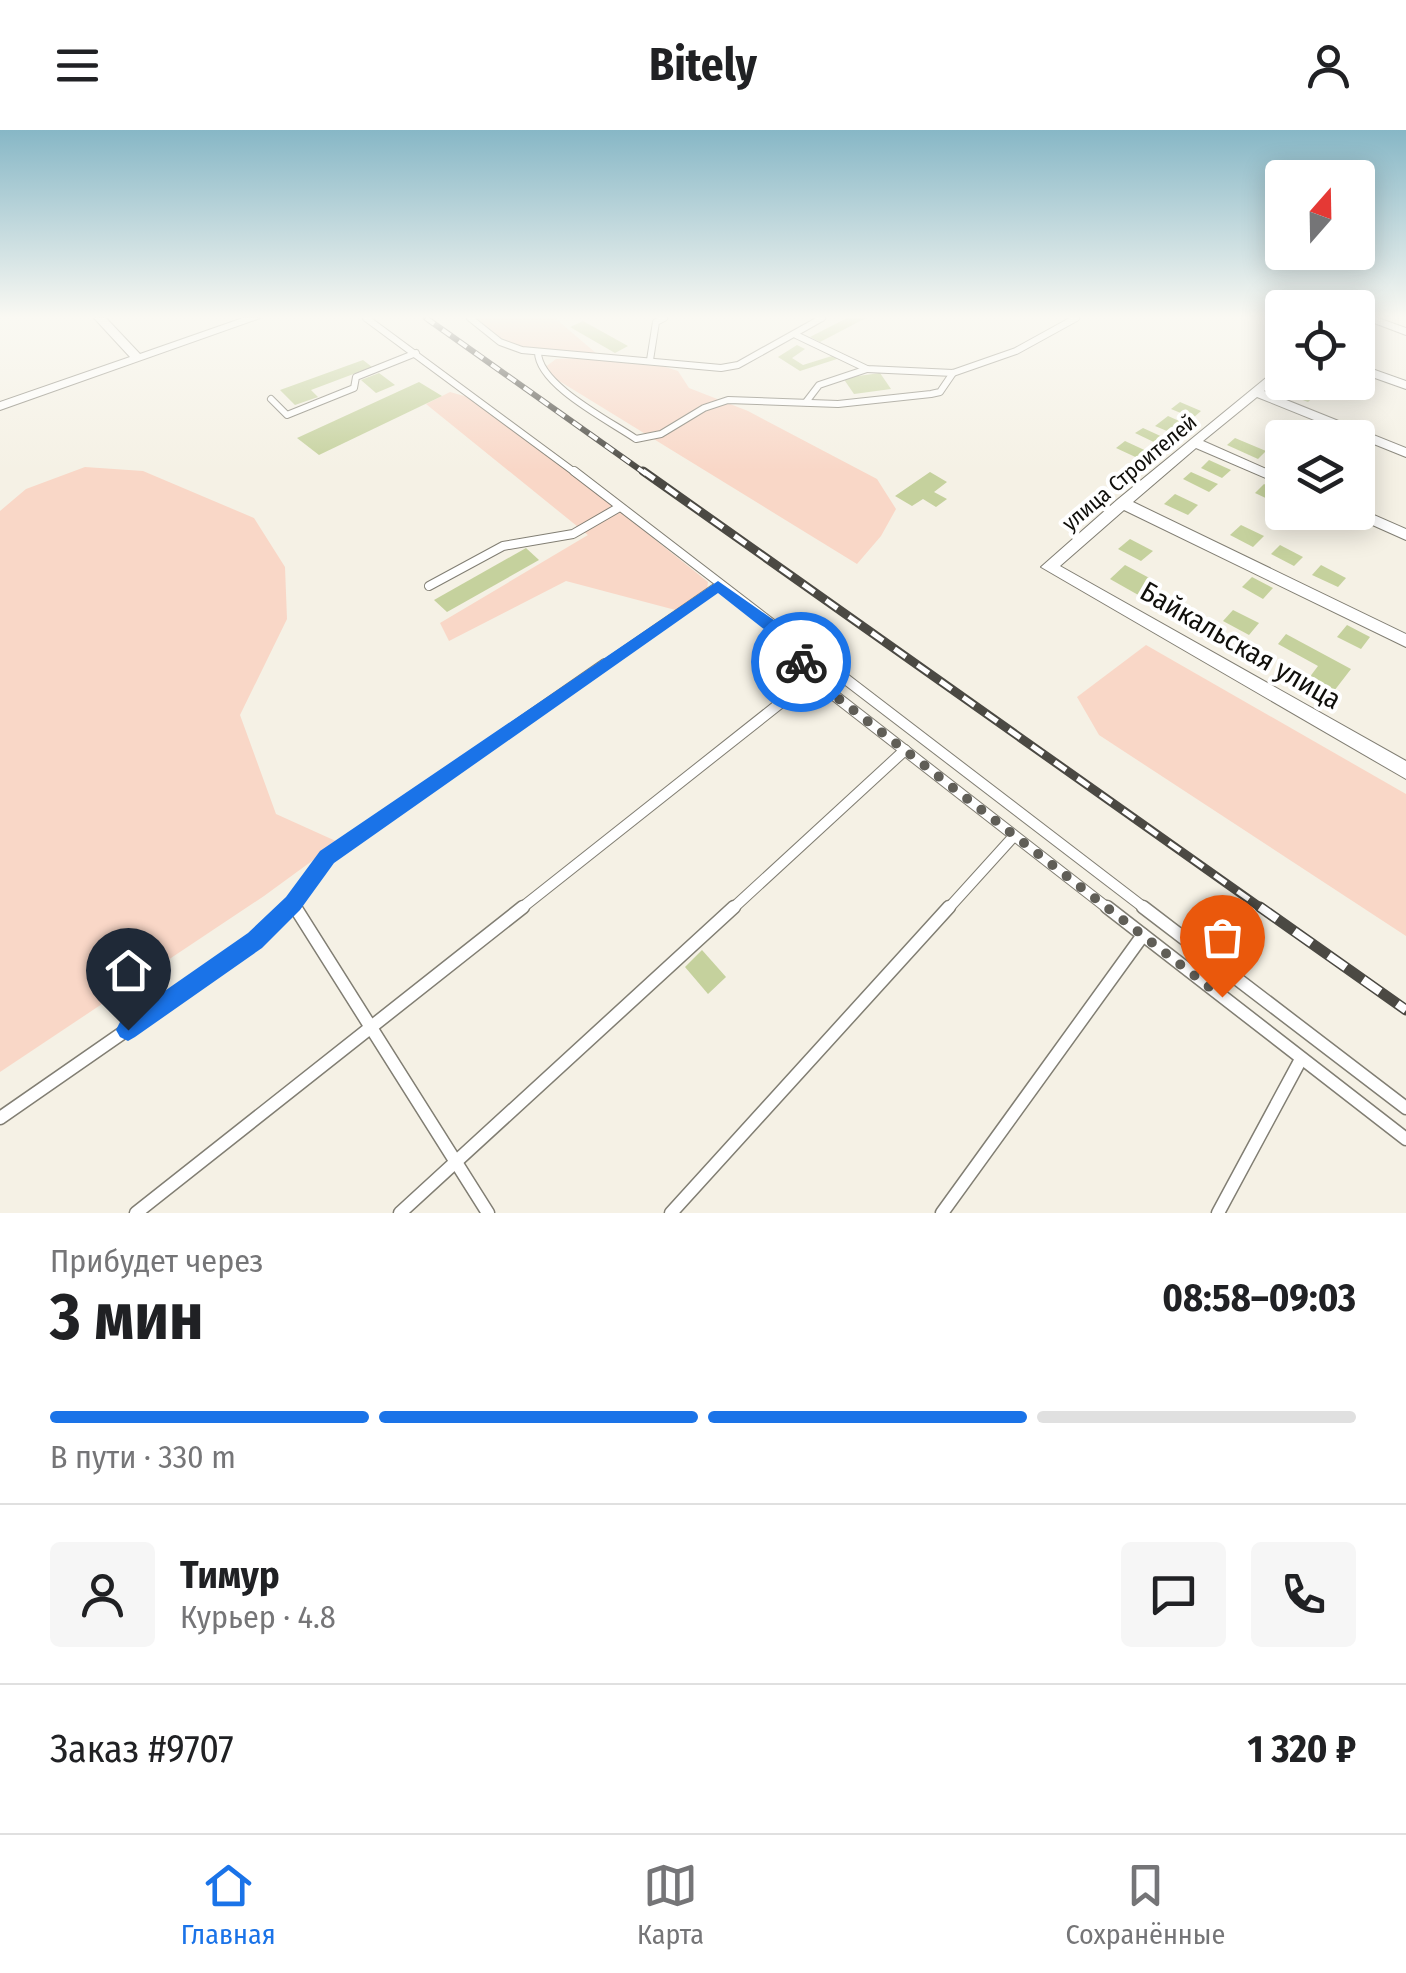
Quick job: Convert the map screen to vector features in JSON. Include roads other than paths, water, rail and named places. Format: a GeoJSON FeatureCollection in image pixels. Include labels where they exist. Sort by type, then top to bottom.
{"type":"FeatureCollection","features":[{"type":"Feature","properties":{"kind":"street"},"geometry":{"type":"LineString","coordinates":[[0,406],[107,369]]}},
{"type":"Feature","properties":{"kind":"street"},"geometry":{"type":"LineString","coordinates":[[1375,374],[1406,385]]}},
{"type":"Feature","properties":{"kind":"street","name":"улица Строителей"},"geometry":{"type":"LineString","coordinates":[[1048,567],[1265,386]]}},
{"type":"Feature","properties":{"kind":"street"},"geometry":{"type":"LineString","coordinates":[[1256,393],[1406,453]]}},
{"type":"Feature","properties":{"kind":"street"},"geometry":{"type":"LineString","coordinates":[[1194,442],[1265,473]]}},
{"type":"Feature","properties":{"kind":"street"},"geometry":{"type":"LineString","coordinates":[[1122,503],[1406,641]]}},
{"type":"Feature","properties":{"kind":"street"},"geometry":{"type":"LineString","coordinates":[[1375,521],[1406,535]]}},
{"type":"Feature","properties":{"kind":"street","name":"Байкальская улица"},"geometry":{"type":"LineString","coordinates":[[1048,567],[1406,771]]}},
{"type":"Feature","properties":{"kind":"lane"},"geometry":{"type":"LineString","coordinates":[[271,399],[287,415],[354,388],[356,377],[378,369]]}},
{"type":"Feature","properties":{"kind":"lane"},"geometry":{"type":"LineString","coordinates":[[435,369],[1406,1108]]}},
{"type":"Feature","properties":{"kind":"lane"},"geometry":{"type":"LineString","coordinates":[[541,369],[551,381],[636,439],[664,436],[707,407],[729,400],[838,404],[931,394],[940,392],[954,373]]}},
{"type":"Feature","properties":{"kind":"lane"},"geometry":{"type":"LineString","coordinates":[[806,402],[819,384],[867,369],[954,373],[967,369]]}},
{"type":"Feature","properties":{"kind":"lane"},"geometry":{"type":"LineString","coordinates":[[429,586],[503,546],[573,534],[618,508]]}},
{"type":"Feature","properties":{"kind":"lane"},"geometry":{"type":"LineString","coordinates":[[0,1118],[255,940],[293,904],[327,857],[718,586]]}},
{"type":"Feature","properties":{"kind":"lane"},"geometry":{"type":"LineString","coordinates":[[785,636],[812,678],[1406,1139]]}},
{"type":"Feature","properties":{"kind":"lane"},"geometry":{"type":"LineString","coordinates":[[136,1213],[812,678]]}},
{"type":"Feature","properties":{"kind":"lane"},"geometry":{"type":"LineString","coordinates":[[400,1213],[905,750]]}},
{"type":"Feature","properties":{"kind":"lane"},"geometry":{"type":"LineString","coordinates":[[671,1213],[1014,836]]}},
{"type":"Feature","properties":{"kind":"lane"},"geometry":{"type":"LineString","coordinates":[[293,904],[488,1213]]}},
{"type":"Feature","properties":{"kind":"lane"},"geometry":{"type":"LineString","coordinates":[[942,1213],[1142,935]]}},
{"type":"Feature","properties":{"kind":"lane"},"geometry":{"type":"LineString","coordinates":[[1218,1213],[1301,1059]]}},
{"type":"Feature","properties":{"kind":"railway"},"geometry":{"type":"LineString","coordinates":[[497,369],[646,474]]}},
{"type":"Feature","properties":{"kind":"railway"},"geometry":{"type":"LineString","coordinates":[[643,471],[1264,910]]}},
{"type":"Feature","properties":{"kind":"railway"},"geometry":{"type":"LineString","coordinates":[[1260,907],[1406,1010]]}}]}
